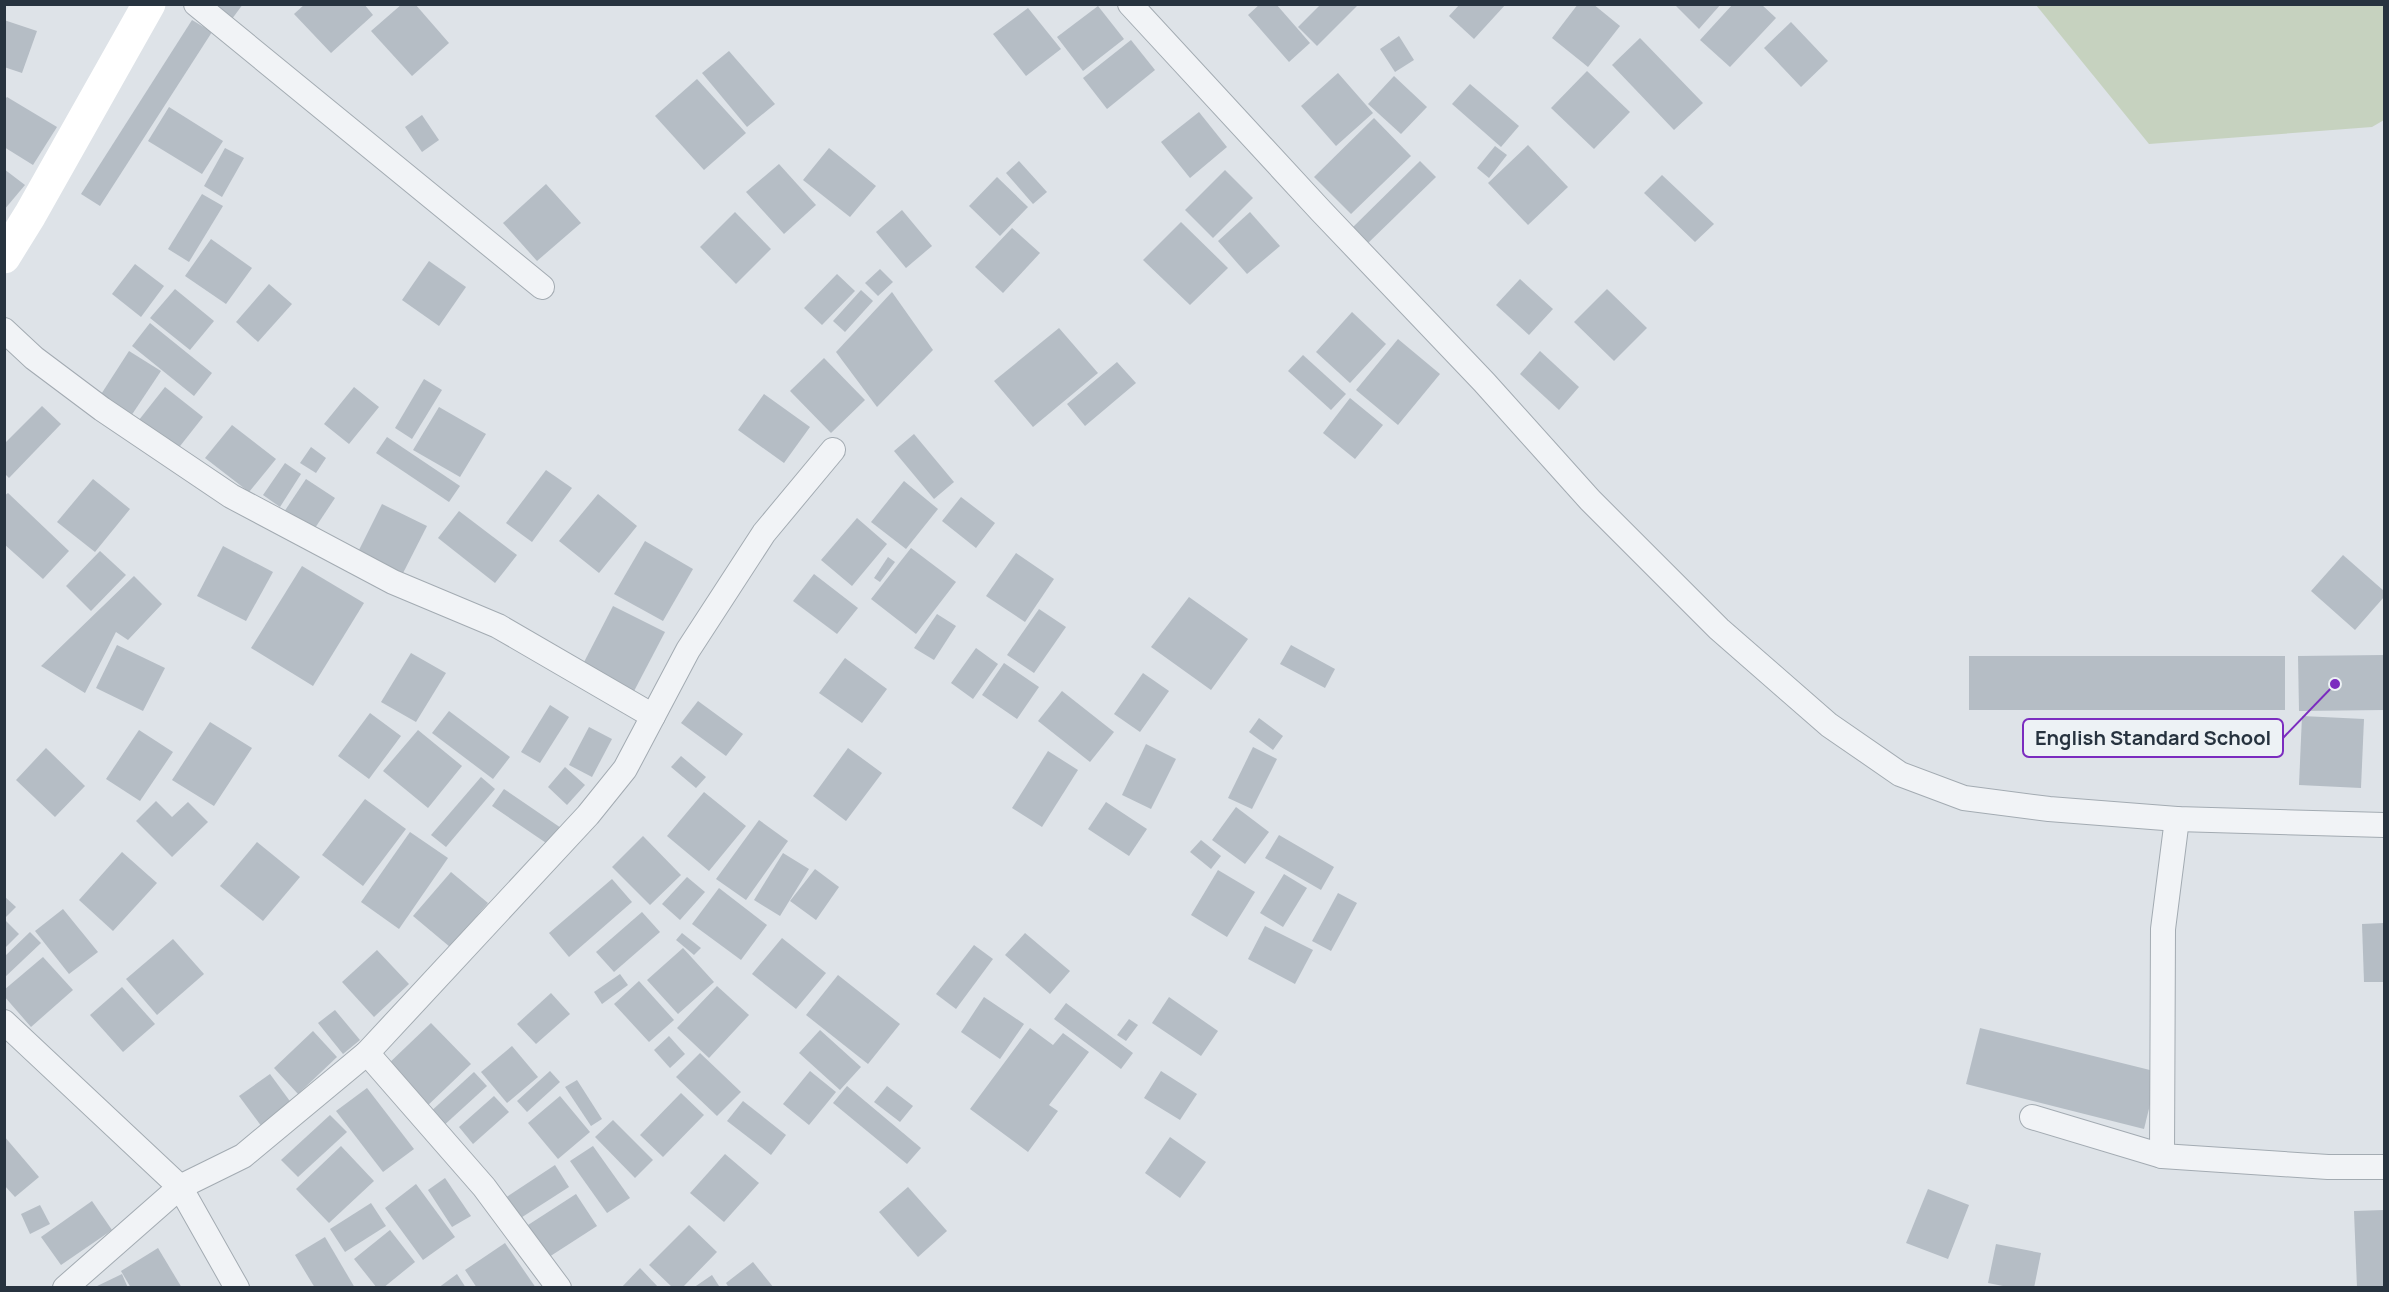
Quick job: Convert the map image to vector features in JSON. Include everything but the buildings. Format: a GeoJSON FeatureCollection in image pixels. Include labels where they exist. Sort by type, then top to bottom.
{"type":"FeatureCollection","features":[{"type":"Feature","properties":{"kind":"street"},"geometry":{"type":"LineString","coordinates":[[4,257],[149,4]]}},
{"type":"Feature","properties":{"kind":"street"},"geometry":{"type":"LineString","coordinates":[[196,4],[542,287]]}},
{"type":"Feature","properties":{"kind":"street"},"geometry":{"type":"LineString","coordinates":[[1130,4],[1321,211],[1484,382],[1590,500],[1719,629],[1829,725],[1900,774],[1964,798],[2049,809],[2177,819],[2385,825]]}},
{"type":"Feature","properties":{"kind":"street"},"geometry":{"type":"LineString","coordinates":[[4,330],[34,358],[102,409],[231,496],[393,582],[498,626],[653,716]]}},
{"type":"Feature","properties":{"kind":"street"},"geometry":{"type":"LineString","coordinates":[[65,1287],[180,1186],[243,1156],[367,1053],[588,815],[625,769],[688,650],[764,533],[833,450]]}},
{"type":"Feature","properties":{"kind":"street"},"geometry":{"type":"LineString","coordinates":[[2162,1156],[2163,929],[2177,819]]}},
{"type":"Feature","properties":{"kind":"street"},"geometry":{"type":"LineString","coordinates":[[4,1022],[180,1186],[237,1287]]}},
{"type":"Feature","properties":{"kind":"street"},"geometry":{"type":"LineString","coordinates":[[367,1053],[484,1186],[559,1287]]}},
{"type":"Feature","properties":{"kind":"street"},"geometry":{"type":"LineString","coordinates":[[2032,1117],[2162,1156],[2328,1167],[2385,1167]]}},
{"type":"Feature","properties":{"kind":"green space"},"geometry":{"type":"Polygon","coordinates":[[[2036,5],[2384,5],[2384,120],[2372,127],[2149,144],[2036,5]]]}},
{"type":"Feature","properties":{"kind":"place","name":"English Standard School"},"geometry":{"type":"Point","coordinates":[2335,684]}}]}
